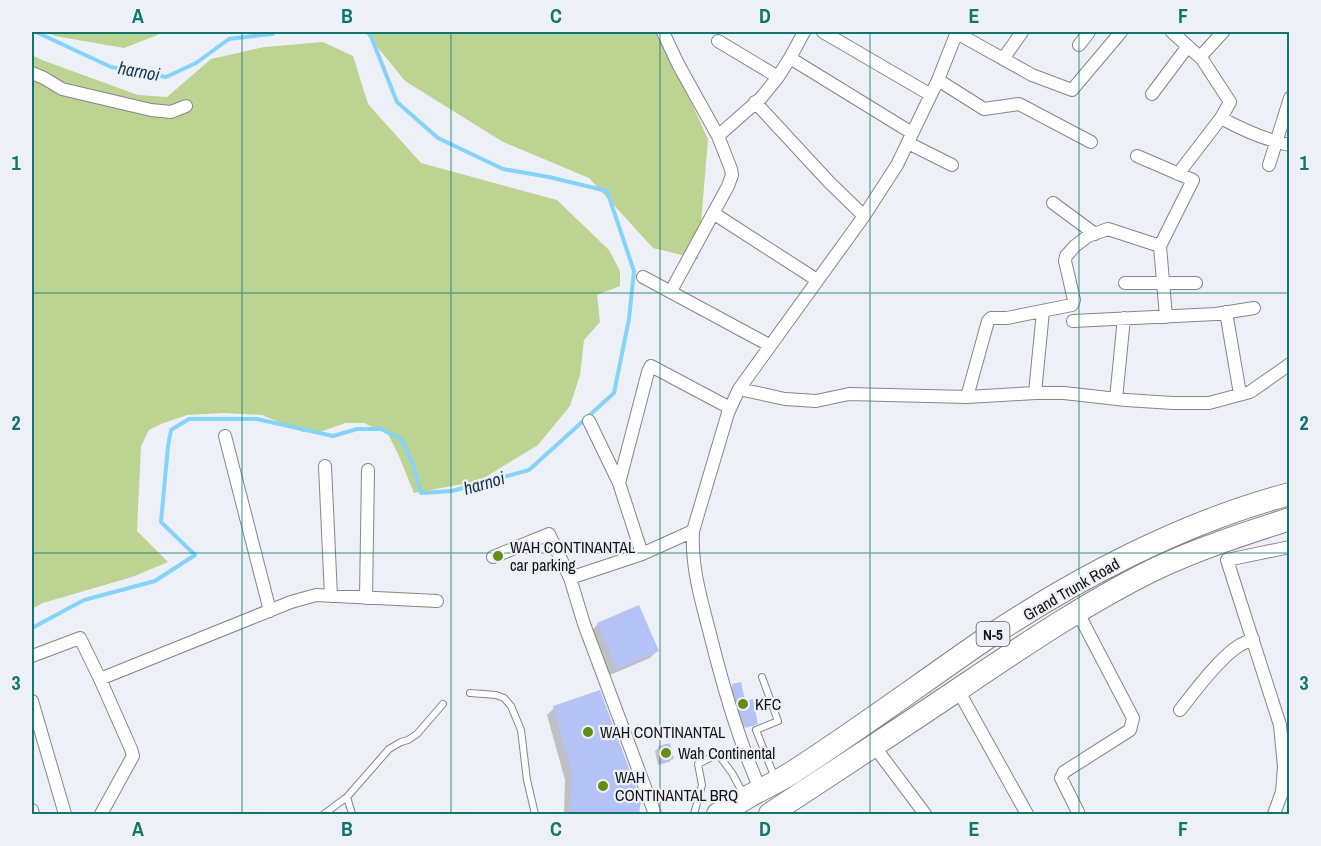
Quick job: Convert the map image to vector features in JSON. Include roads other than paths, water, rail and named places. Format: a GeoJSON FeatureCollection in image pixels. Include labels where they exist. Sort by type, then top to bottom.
{"type":"FeatureCollection","features":[{"type":"Feature","properties":{"kind":"highway","name":"Grand Trunk Road"},"geometry":{"type":"LineString","coordinates":[[745,801],[894,704],[985,640],[1080,582],[1135,553],[1207,521],[1238,509],[1290,494]]}},
{"type":"Feature","properties":{"kind":"highway","name":"Grand Trunk Road"},"geometry":{"type":"LineString","coordinates":[[770,814],[1077,611],[1153,570],[1193,552],[1290,519]]}},
{"type":"Feature","properties":{"kind":"street"},"geometry":{"type":"LineString","coordinates":[[663,32],[717,136],[732,175],[671,291]]}},
{"type":"Feature","properties":{"kind":"street"},"geometry":{"type":"LineString","coordinates":[[717,136],[761,98],[778,77],[804,32]]}},
{"type":"Feature","properties":{"kind":"street"},"geometry":{"type":"LineString","coordinates":[[823,32],[931,95]]}},
{"type":"Feature","properties":{"kind":"street"},"geometry":{"type":"LineString","coordinates":[[745,801],[752,771],[725,693],[695,575],[692,550],[693,531],[730,408],[739,389],[864,216],[897,165],[938,80],[956,32],[1032,75],[1072,90],[1121,32]]}},
{"type":"Feature","properties":{"kind":"street"},"geometry":{"type":"LineString","coordinates":[[1003,59],[1022,32]]}},
{"type":"Feature","properties":{"kind":"street"},"geometry":{"type":"LineString","coordinates":[[1079,45],[1089,32]]}},
{"type":"Feature","properties":{"kind":"street"},"geometry":{"type":"LineString","coordinates":[[1172,32],[1200,57],[1230,102],[1221,118],[1178,174]]}},
{"type":"Feature","properties":{"kind":"street"},"geometry":{"type":"LineString","coordinates":[[1200,57],[1223,32]]}},
{"type":"Feature","properties":{"kind":"street"},"geometry":{"type":"LineString","coordinates":[[718,41],[778,77]]}},
{"type":"Feature","properties":{"kind":"street"},"geometry":{"type":"LineString","coordinates":[[1152,94],[1188,46]]}},
{"type":"Feature","properties":{"kind":"street"},"geometry":{"type":"LineString","coordinates":[[790,58],[952,165]]}},
{"type":"Feature","properties":{"kind":"street"},"geometry":{"type":"LineString","coordinates":[[32,73],[62,89],[151,110],[171,112],[186,106]]}},
{"type":"Feature","properties":{"kind":"street"},"geometry":{"type":"LineString","coordinates":[[938,80],[984,110],[1019,104],[1091,142]]}},
{"type":"Feature","properties":{"kind":"street"},"geometry":{"type":"LineString","coordinates":[[755,102],[829,182],[864,216]]}},
{"type":"Feature","properties":{"kind":"street"},"geometry":{"type":"LineString","coordinates":[[1269,165],[1288,106]]}},
{"type":"Feature","properties":{"kind":"street"},"geometry":{"type":"LineString","coordinates":[[1221,118],[1245,131],[1290,145]]}},
{"type":"Feature","properties":{"kind":"street"},"geometry":{"type":"LineString","coordinates":[[1137,156],[1193,180],[1160,246],[1166,317]]}},
{"type":"Feature","properties":{"kind":"street"},"geometry":{"type":"LineString","coordinates":[[1053,203],[1095,234]]}},
{"type":"Feature","properties":{"kind":"street"},"geometry":{"type":"LineString","coordinates":[[713,213],[817,280]]}},
{"type":"Feature","properties":{"kind":"street"},"geometry":{"type":"LineString","coordinates":[[967,397],[988,321],[991,318],[1007,318],[1072,305],[1074,300],[1065,261],[1066,256],[1075,246],[1088,236],[1108,229],[1160,246]]}},
{"type":"Feature","properties":{"kind":"street"},"geometry":{"type":"LineString","coordinates":[[643,277],[769,345]]}},
{"type":"Feature","properties":{"kind":"street"},"geometry":{"type":"LineString","coordinates":[[1125,284],[1196,283]]}},
{"type":"Feature","properties":{"kind":"street"},"geometry":{"type":"LineString","coordinates":[[1073,321],[1216,314],[1254,308]]}},
{"type":"Feature","properties":{"kind":"street"},"geometry":{"type":"LineString","coordinates":[[1035,393],[1044,311]]}},
{"type":"Feature","properties":{"kind":"street"},"geometry":{"type":"LineString","coordinates":[[1226,312],[1240,394]]}},
{"type":"Feature","properties":{"kind":"street"},"geometry":{"type":"LineString","coordinates":[[1116,399],[1124,318]]}},
{"type":"Feature","properties":{"kind":"street"},"geometry":{"type":"LineString","coordinates":[[739,389],[785,399],[816,401],[849,394],[967,397],[1064,393],[1173,403],[1209,403],[1250,392],[1290,364]]}},
{"type":"Feature","properties":{"kind":"street"},"geometry":{"type":"LineString","coordinates":[[619,483],[651,366],[730,408]]}},
{"type":"Feature","properties":{"kind":"street"},"geometry":{"type":"LineString","coordinates":[[589,421],[619,483],[642,554]]}},
{"type":"Feature","properties":{"kind":"street"},"geometry":{"type":"LineString","coordinates":[[225,436],[270,611]]}},
{"type":"Feature","properties":{"kind":"street"},"geometry":{"type":"LineString","coordinates":[[325,466],[331,596]]}},
{"type":"Feature","properties":{"kind":"street"},"geometry":{"type":"LineString","coordinates":[[366,598],[368,470]]}},
{"type":"Feature","properties":{"kind":"street"},"geometry":{"type":"LineString","coordinates":[[570,578],[642,554],[693,531]]}},
{"type":"Feature","properties":{"kind":"street"},"geometry":{"type":"LineString","coordinates":[[493,557],[549,534],[570,578],[584,624],[655,814]]}},
{"type":"Feature","properties":{"kind":"street"},"geometry":{"type":"LineString","coordinates":[[1274,814],[1281,792],[1284,767],[1280,725],[1227,560],[1290,548]]}},
{"type":"Feature","properties":{"kind":"street"},"geometry":{"type":"LineString","coordinates":[[100,679],[291,602],[316,595],[438,601]]}},
{"type":"Feature","properties":{"kind":"street"},"geometry":{"type":"LineString","coordinates":[[1077,611],[1133,718],[1130,730],[1064,772],[1061,778],[1078,814]]}},
{"type":"Feature","properties":{"kind":"street"},"geometry":{"type":"LineString","coordinates":[[32,656],[80,638],[131,749],[133,756],[101,814]]}},
{"type":"Feature","properties":{"kind":"street"},"geometry":{"type":"LineString","coordinates":[[1180,710],[1225,658],[1238,646],[1253,639]]}},
{"type":"Feature","properties":{"kind":"street"},"geometry":{"type":"LineString","coordinates":[[958,690],[1027,814]]}},
{"type":"Feature","properties":{"kind":"street"},"geometry":{"type":"LineString","coordinates":[[32,701],[65,814]]}},
{"type":"Feature","properties":{"kind":"street"},"geometry":{"type":"LineString","coordinates":[[874,746],[925,814]]}},
{"type":"Feature","properties":{"kind":"street"},"geometry":{"type":"LineString","coordinates":[[32,810],[33,814]]}},
{"type":"Feature","properties":{"kind":"lane"},"geometry":{"type":"LineString","coordinates":[[745,801],[756,730],[778,721],[762,677]]}},
{"type":"Feature","properties":{"kind":"lane"},"geometry":{"type":"LineString","coordinates":[[470,693],[496,695],[504,698],[511,706],[521,730],[527,780],[535,814]]}},
{"type":"Feature","properties":{"kind":"lane"},"geometry":{"type":"LineString","coordinates":[[324,814],[347,797],[389,749],[417,734],[443,705]]}},
{"type":"Feature","properties":{"kind":"lane"},"geometry":{"type":"LineString","coordinates":[[694,814],[702,784],[698,764],[718,754],[732,773],[745,801]]}},
{"type":"Feature","properties":{"kind":"lane"},"geometry":{"type":"LineString","coordinates":[[347,797],[352,814]]}},
{"type":"Feature","properties":{"kind":"waterway","name":"harnoi"},"geometry":{"type":"LineString","coordinates":[[36,32],[111,67],[166,77],[196,63],[229,39],[275,32]]}},
{"type":"Feature","properties":{"kind":"waterway","name":"harnoi"},"geometry":{"type":"LineString","coordinates":[[32,628],[84,600],[155,581],[195,555],[161,522],[171,430],[189,419],[257,419],[333,436],[357,429],[381,429],[401,439],[413,464],[421,493],[452,491],[529,470],[614,393],[629,319],[634,271],[607,191],[503,169],[438,138],[397,102],[370,34],[366,32]]}},
{"type":"Feature","properties":{"kind":"place","name":"WAH CONTINANTAL car parking"},"geometry":{"type":"Point","coordinates":[498,556]}},
{"type":"Feature","properties":{"kind":"place","name":"KFC"},"geometry":{"type":"Point","coordinates":[743,704]}},
{"type":"Feature","properties":{"kind":"place","name":"WAH CONTINANTAL"},"geometry":{"type":"Point","coordinates":[588,732]}},
{"type":"Feature","properties":{"kind":"place","name":"Wah Continental"},"geometry":{"type":"Point","coordinates":[666,753]}},
{"type":"Feature","properties":{"kind":"place","name":"WAH CONTINANTAL BRQ"},"geometry":{"type":"Point","coordinates":[603,786]}}]}
